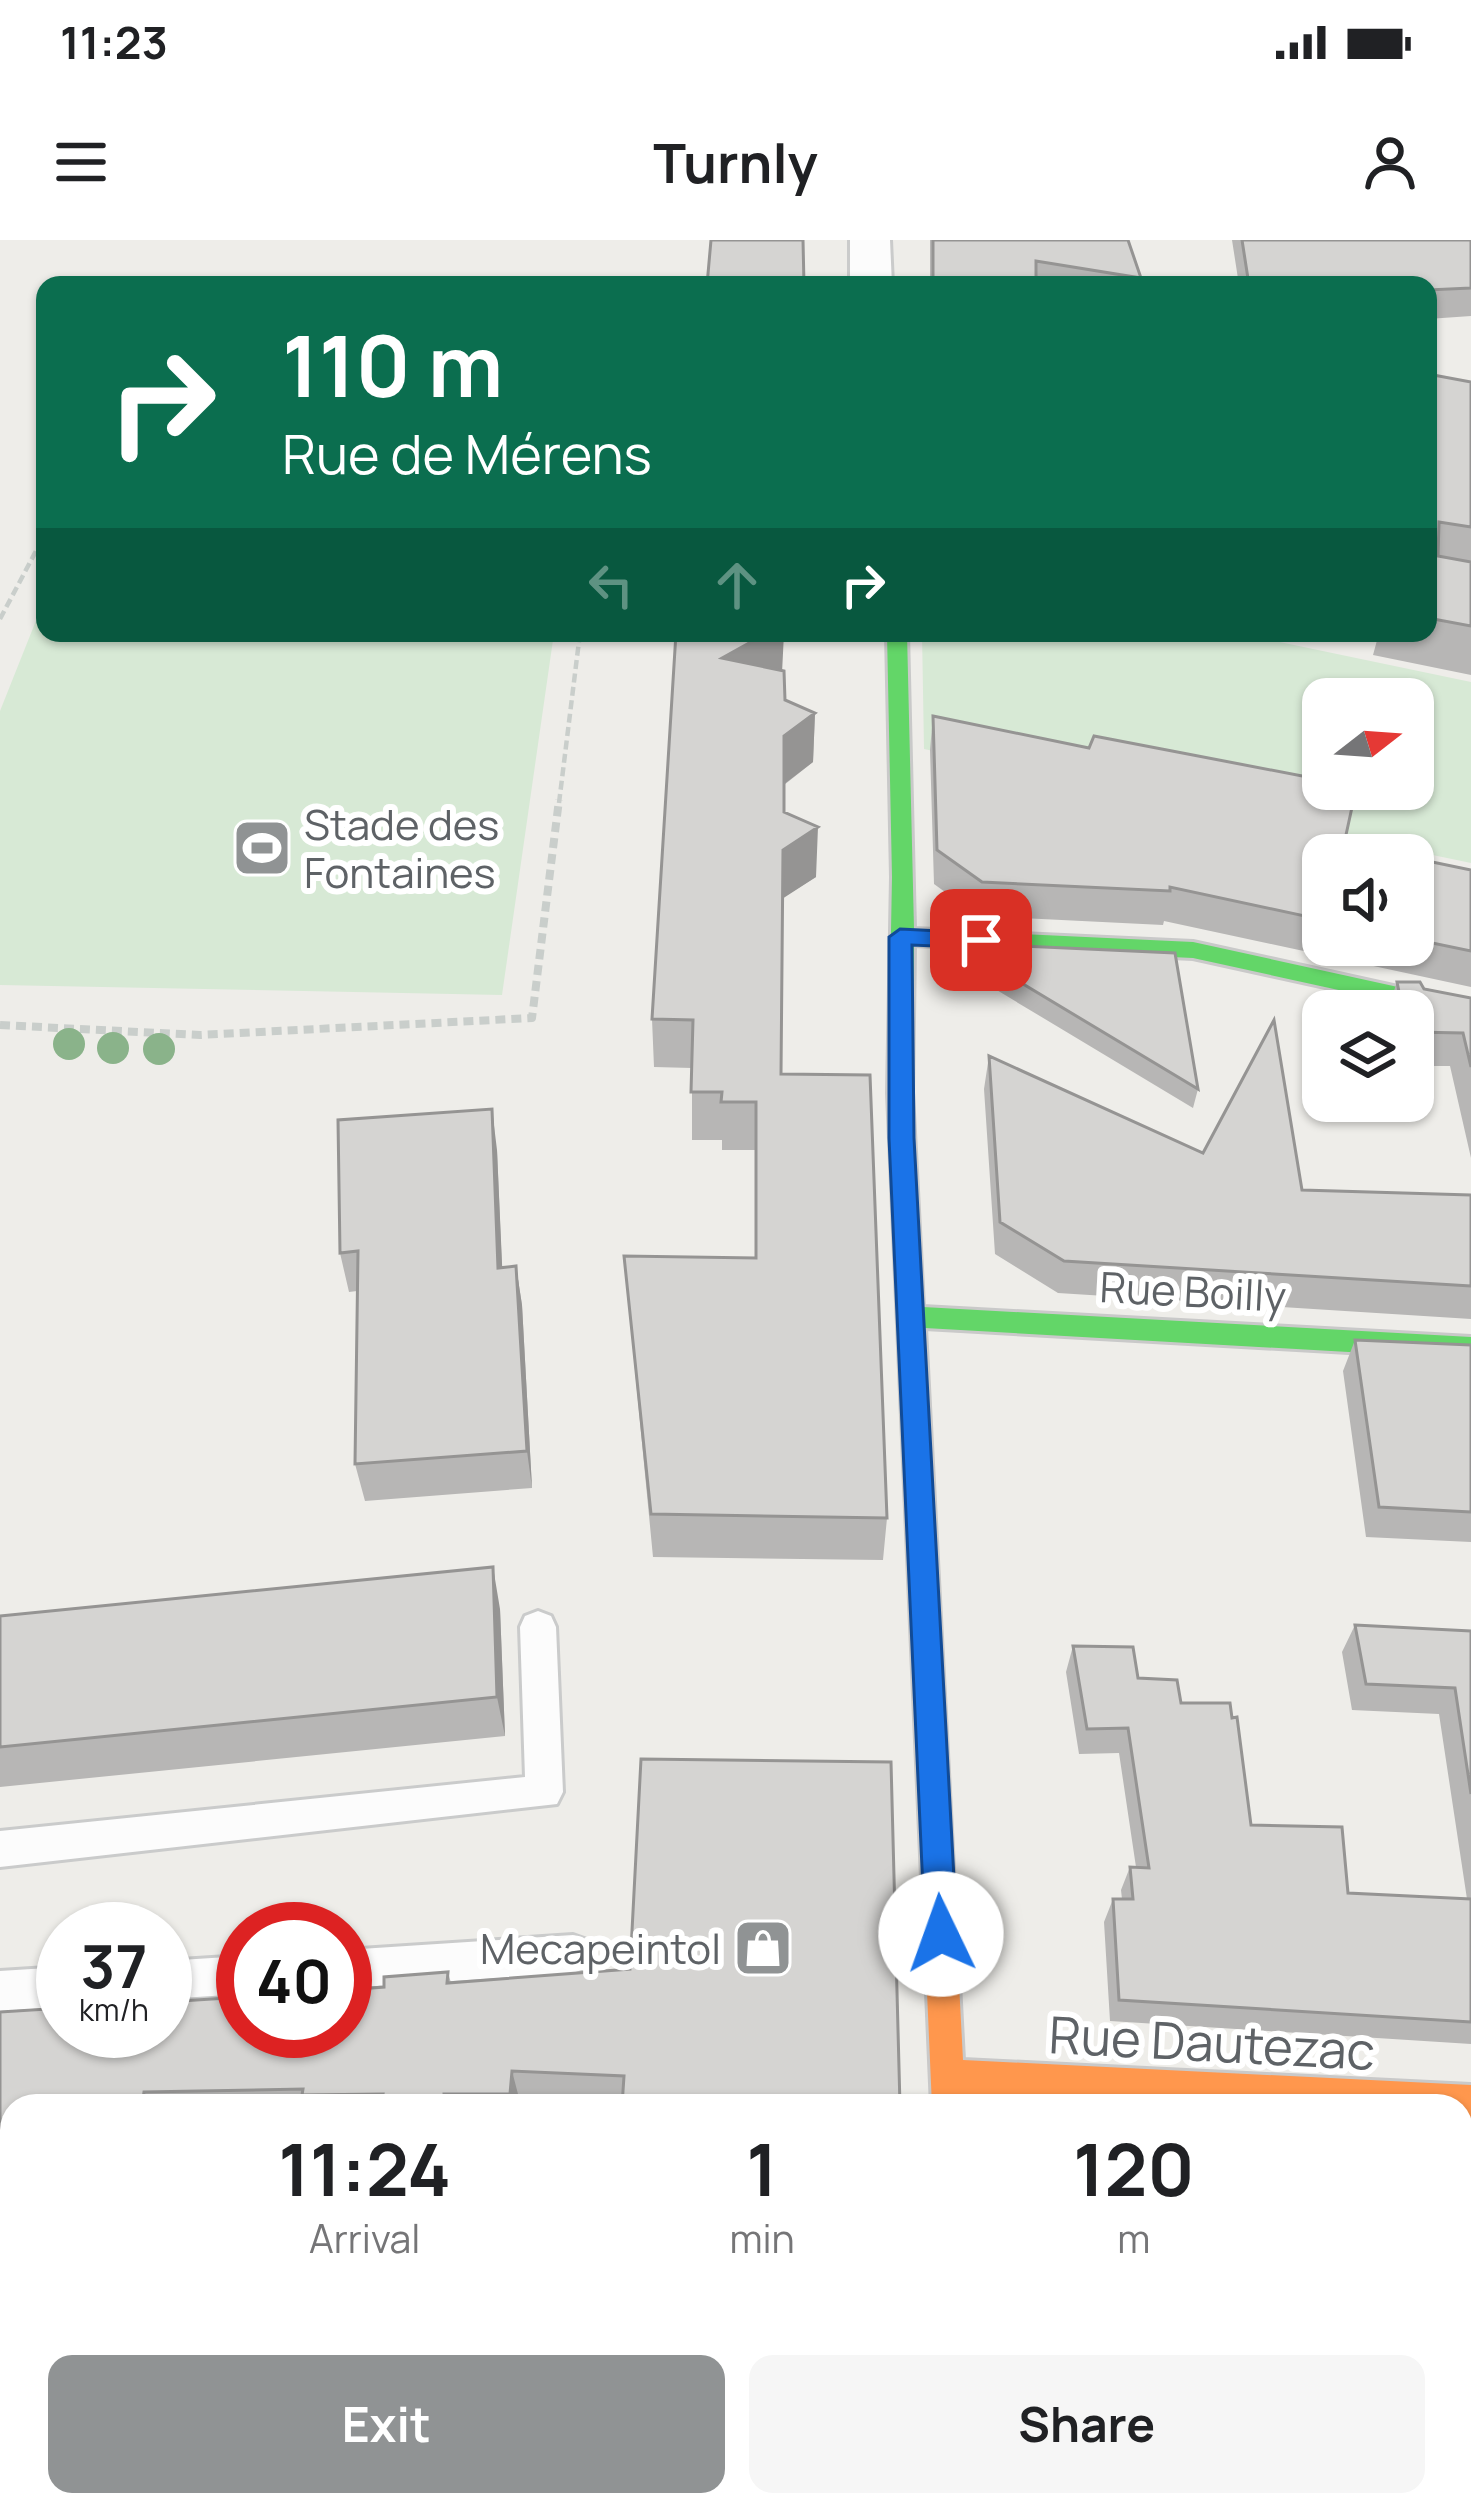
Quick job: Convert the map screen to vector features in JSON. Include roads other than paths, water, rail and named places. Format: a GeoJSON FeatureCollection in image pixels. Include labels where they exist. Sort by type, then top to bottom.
{"type":"FeatureCollection","features":[{"type":"Feature","properties":{"kind":"street"},"geometry":{"type":"LineString","coordinates":[[870,240],[872,276]]}},
{"type":"Feature","properties":{"kind":"street"},"geometry":{"type":"LineString","coordinates":[[897,642],[900,1094],[949,2094]]}},
{"type":"Feature","properties":{"kind":"street"},"geometry":{"type":"LineString","coordinates":[[900,937],[1193,950],[1471,1011]]}},
{"type":"Feature","properties":{"kind":"street","name":"Rue Boilly"},"geometry":{"type":"LineString","coordinates":[[909,1317],[1471,1348]]}},
{"type":"Feature","properties":{"kind":"street","name":"Rue Dautezac"},"geometry":{"type":"LineString","coordinates":[[948,2076],[1310,2094]]}},
{"type":"Feature","properties":{"kind":"lane"},"geometry":{"type":"LineString","coordinates":[[0,1849],[544,1792],[538,1627]]}},
{"type":"Feature","properties":{"kind":"lane"},"geometry":{"type":"LineString","coordinates":[[372,1967],[573,1954]]}},
{"type":"Feature","properties":{"kind":"lane"},"geometry":{"type":"LineString","coordinates":[[0,1991],[36,1989]]}},
{"type":"Feature","properties":{"kind":"place","name":"Stade des Fontaines"},"geometry":{"type":"Point","coordinates":[262,848]}},
{"type":"Feature","properties":{"kind":"place","name":"Mecapeintol"},"geometry":{"type":"Point","coordinates":[763,1948]}}]}
